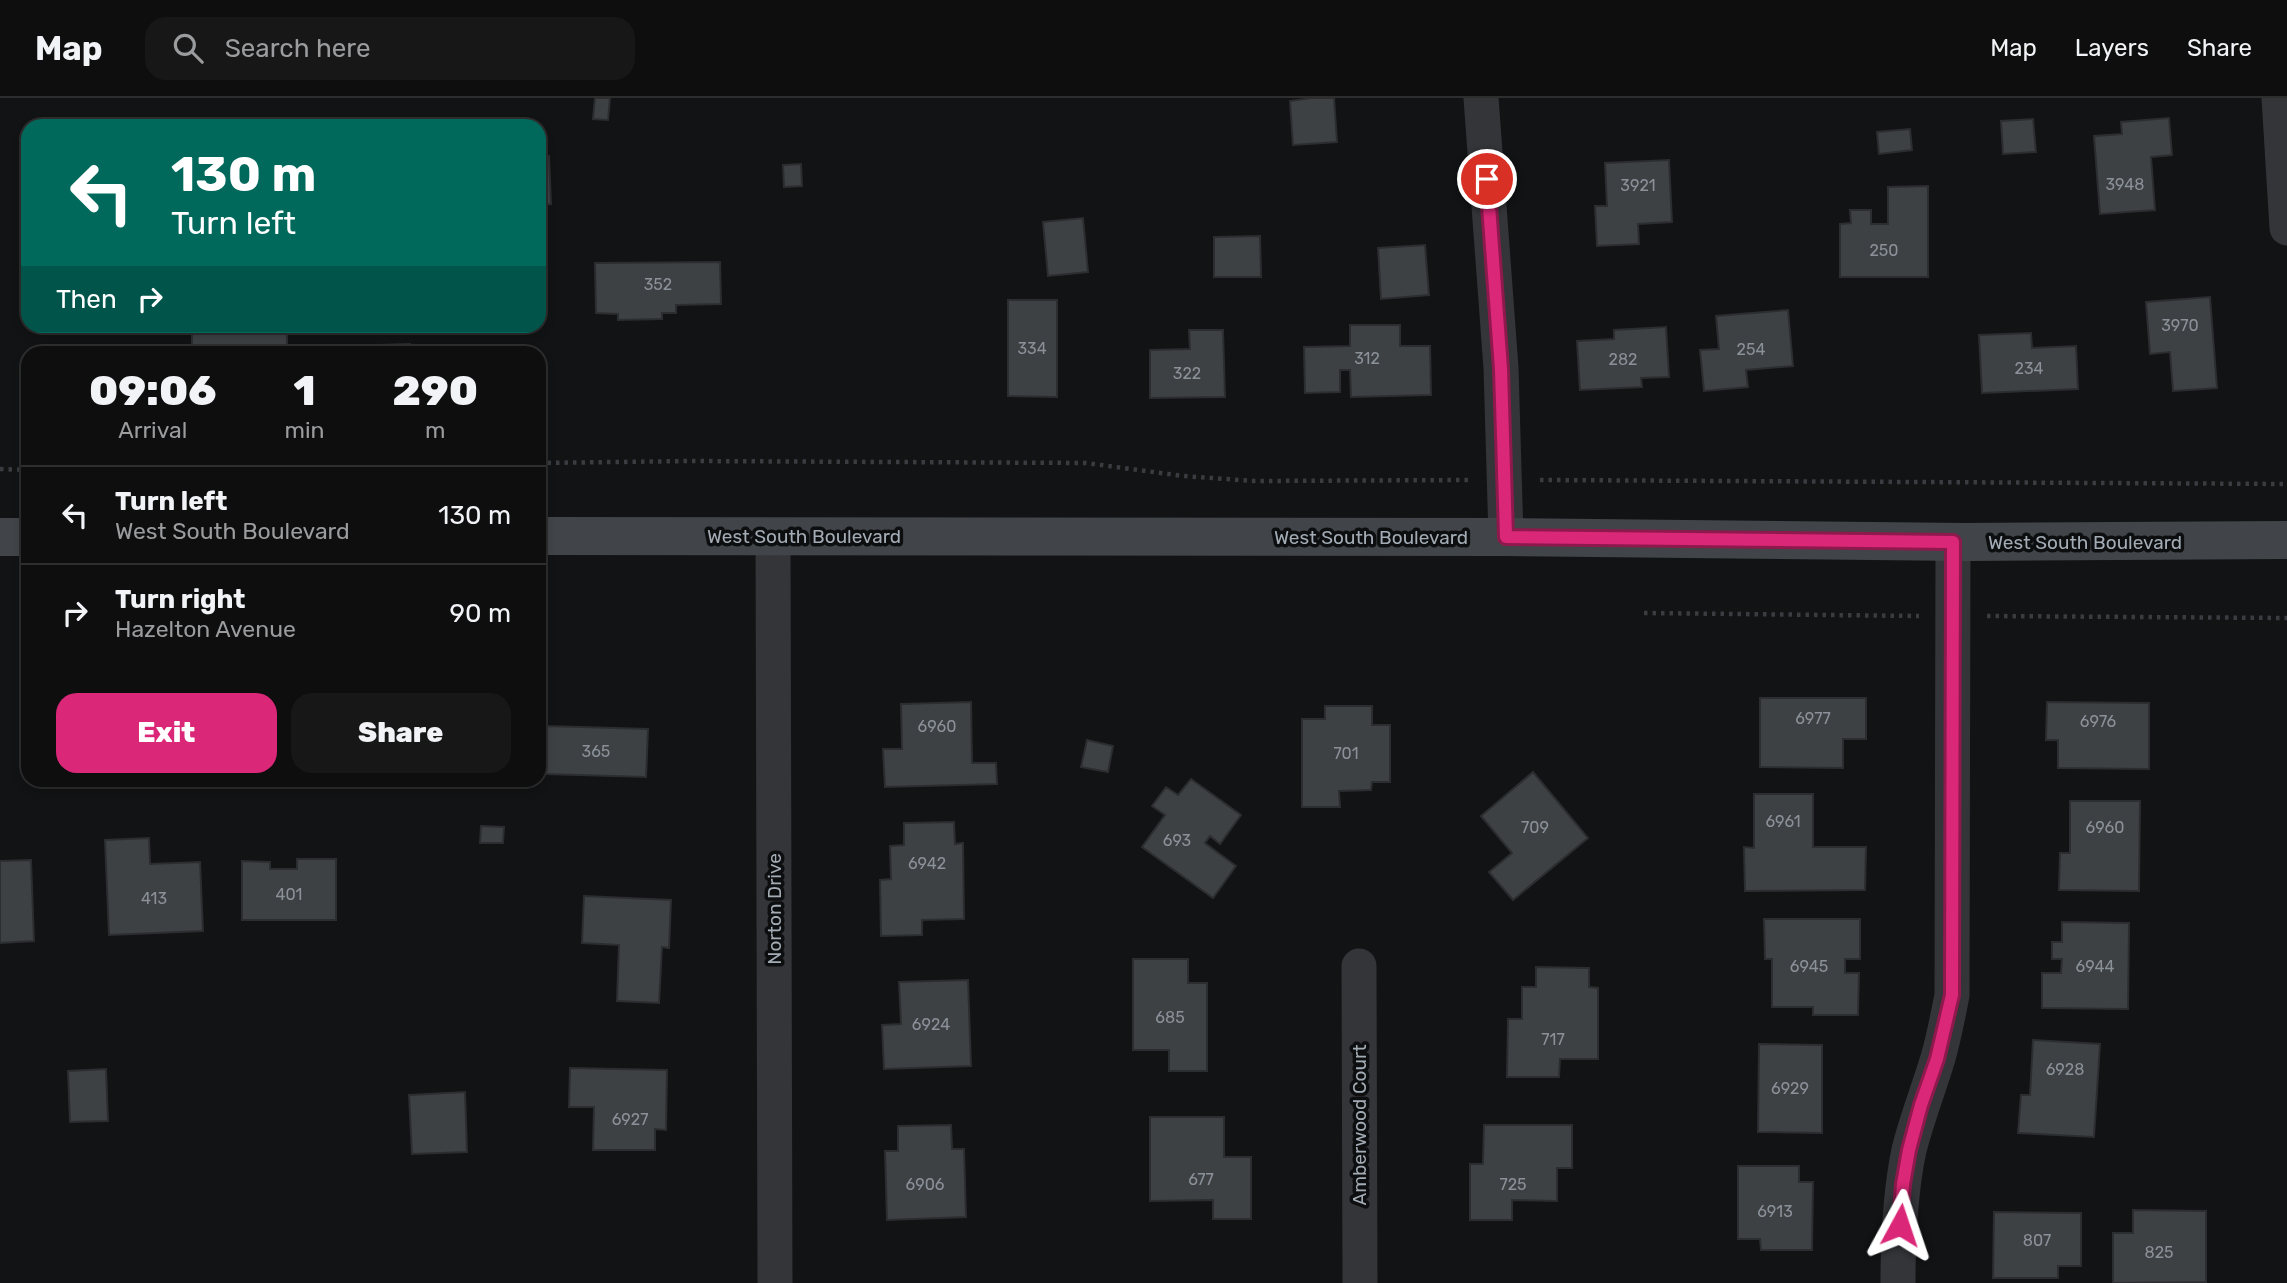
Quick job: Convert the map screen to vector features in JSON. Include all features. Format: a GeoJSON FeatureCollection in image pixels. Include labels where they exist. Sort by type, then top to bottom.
{"type":"FeatureCollection","features":[{"type":"Feature","properties":{"kind":"street"},"geometry":{"type":"LineString","coordinates":[[1481,98],[1501,369],[1506,537]]}},
{"type":"Feature","properties":{"kind":"street"},"geometry":{"type":"LineString","coordinates":[[2279,98],[2287,228]]}},
{"type":"Feature","properties":{"kind":"street","name":"West South Boulevard"},"geometry":{"type":"LineString","coordinates":[[546,536],[1506,537],[1953,542],[2287,540]]}},
{"type":"Feature","properties":{"kind":"street","name":"Norton Drive"},"geometry":{"type":"LineString","coordinates":[[773,536],[775,1283]]}},
{"type":"Feature","properties":{"kind":"street"},"geometry":{"type":"LineString","coordinates":[[0,537],[21,537]]}},
{"type":"Feature","properties":{"kind":"street"},"geometry":{"type":"LineString","coordinates":[[1898,1283],[1901,1207],[1909,1150],[1937,1059],[1952,995],[1953,542]]}},
{"type":"Feature","properties":{"kind":"street","name":"Amberwood Court"},"geometry":{"type":"LineString","coordinates":[[1359,967],[1360,1283]]}},
{"type":"Feature","properties":{"kind":"path"},"geometry":{"type":"LineString","coordinates":[[546,463],[1086,463],[1183,476],[1254,481],[1464,480]]}},
{"type":"Feature","properties":{"kind":"path"},"geometry":{"type":"LineString","coordinates":[[0,469],[21,470]]}},
{"type":"Feature","properties":{"kind":"path"},"geometry":{"type":"LineString","coordinates":[[1541,480],[2287,484]]}},
{"type":"Feature","properties":{"kind":"path"},"geometry":{"type":"LineString","coordinates":[[1644,613],[1929,616]]}},
{"type":"Feature","properties":{"kind":"path"},"geometry":{"type":"LineString","coordinates":[[1980,616],[2287,618]]}},
{"type":"Feature","properties":{"kind":"building"},"geometry":{"type":"Polygon","coordinates":[[[595,98],[610,98],[608,120],[593,119],[595,98]]]}},
{"type":"Feature","properties":{"kind":"building"},"geometry":{"type":"Polygon","coordinates":[[[1334,98],[1337,142],[1293,145],[1290,101],[1334,98]]]}},
{"type":"Feature","properties":{"kind":"building"},"geometry":{"type":"Polygon","coordinates":[[[2169,118],[2172,155],[2151,157],[2155,210],[2100,214],[2094,136],[2122,134],[2121,122],[2169,118]]]}},
{"type":"Feature","properties":{"kind":"building"},"geometry":{"type":"Polygon","coordinates":[[[2033,119],[2036,152],[2003,154],[2001,121],[2033,119]]]}},
{"type":"Feature","properties":{"kind":"building"},"geometry":{"type":"Polygon","coordinates":[[[1910,129],[1912,150],[1879,154],[1877,132],[1910,129]]]}},
{"type":"Feature","properties":{"kind":"building"},"geometry":{"type":"Polygon","coordinates":[[[546,156],[549,156],[551,204],[546,204],[546,156]]]}},
{"type":"Feature","properties":{"kind":"building"},"geometry":{"type":"Polygon","coordinates":[[[1669,160],[1672,222],[1638,224],[1639,244],[1597,246],[1595,206],[1607,206],[1605,163],[1669,160]]]}},
{"type":"Feature","properties":{"kind":"building"},"geometry":{"type":"Polygon","coordinates":[[[801,164],[802,186],[784,187],[783,165],[801,164]]]}},
{"type":"Feature","properties":{"kind":"building"},"geometry":{"type":"Polygon","coordinates":[[[1928,186],[1928,277],[1840,277],[1840,224],[1851,223],[1850,210],[1871,210],[1871,224],[1888,224],[1888,187],[1928,186]]]}},
{"type":"Feature","properties":{"kind":"building"},"geometry":{"type":"Polygon","coordinates":[[[1083,218],[1088,272],[1048,276],[1043,222],[1083,218]]]}},
{"type":"Feature","properties":{"kind":"building"},"geometry":{"type":"Polygon","coordinates":[[[1260,236],[1261,277],[1214,277],[1214,237],[1260,236]]]}},
{"type":"Feature","properties":{"kind":"building"},"geometry":{"type":"Polygon","coordinates":[[[1425,245],[1429,295],[1381,299],[1378,248],[1425,245]]]}},
{"type":"Feature","properties":{"kind":"building"},"geometry":{"type":"Polygon","coordinates":[[[720,262],[721,304],[676,305],[676,313],[662,313],[662,319],[618,320],[618,314],[596,313],[595,263],[720,262]]]}},
{"type":"Feature","properties":{"kind":"building"},"geometry":{"type":"Polygon","coordinates":[[[2210,297],[2217,388],[2173,391],[2170,352],[2150,354],[2146,302],[2210,297]]]}},
{"type":"Feature","properties":{"kind":"building"},"geometry":{"type":"Polygon","coordinates":[[[1008,300],[1057,300],[1057,397],[1008,396],[1008,300]]]}},
{"type":"Feature","properties":{"kind":"building"},"geometry":{"type":"Polygon","coordinates":[[[1788,310],[1793,366],[1746,370],[1748,387],[1704,391],[1700,350],[1719,349],[1716,316],[1788,310]]]}},
{"type":"Feature","properties":{"kind":"building"},"geometry":{"type":"Polygon","coordinates":[[[1350,325],[1400,325],[1400,346],[1430,346],[1431,395],[1351,397],[1350,370],[1340,370],[1340,392],[1305,393],[1304,347],[1350,346],[1350,325]]]}},
{"type":"Feature","properties":{"kind":"building"},"geometry":{"type":"Polygon","coordinates":[[[1666,327],[1669,377],[1641,378],[1642,387],[1580,390],[1577,341],[1614,339],[1614,330],[1666,327]]]}},
{"type":"Feature","properties":{"kind":"building"},"geometry":{"type":"Polygon","coordinates":[[[1189,330],[1223,330],[1225,397],[1150,398],[1150,350],[1190,349],[1189,330]]]}},
{"type":"Feature","properties":{"kind":"building"},"geometry":{"type":"Polygon","coordinates":[[[192,333],[287,333],[287,346],[192,346],[192,333]]]}},
{"type":"Feature","properties":{"kind":"building"},"geometry":{"type":"Polygon","coordinates":[[[2031,333],[2032,348],[2076,346],[2078,389],[1982,393],[1979,335],[2031,333]]]}},
{"type":"Feature","properties":{"kind":"building"},"geometry":{"type":"Polygon","coordinates":[[[410,344],[410,346],[348,346],[410,344]]]}},
{"type":"Feature","properties":{"kind":"building"},"geometry":{"type":"Polygon","coordinates":[[[1760,698],[1866,698],[1866,739],[1843,739],[1843,768],[1760,767],[1760,698]]]}},
{"type":"Feature","properties":{"kind":"building"},"geometry":{"type":"Polygon","coordinates":[[[971,702],[972,763],[996,763],[997,784],[885,787],[883,749],[902,749],[901,704],[971,702]]]}},
{"type":"Feature","properties":{"kind":"building"},"geometry":{"type":"Polygon","coordinates":[[[2047,702],[2149,703],[2149,769],[2058,768],[2058,740],[2046,740],[2047,702]]]}},
{"type":"Feature","properties":{"kind":"building"},"geometry":{"type":"Polygon","coordinates":[[[1325,706],[1372,706],[1372,725],[1390,725],[1390,782],[1372,782],[1371,790],[1339,791],[1340,807],[1302,807],[1302,719],[1325,719],[1325,706]]]}},
{"type":"Feature","properties":{"kind":"building"},"geometry":{"type":"Polygon","coordinates":[[[546,726],[648,729],[646,777],[546,774],[546,726]]]}},
{"type":"Feature","properties":{"kind":"building"},"geometry":{"type":"Polygon","coordinates":[[[1087,740],[1113,746],[1108,772],[1081,767],[1087,740]]]}},
{"type":"Feature","properties":{"kind":"building"},"geometry":{"type":"Polygon","coordinates":[[[1533,772],[1588,838],[1513,900],[1489,872],[1512,853],[1481,816],[1533,772]]]}},
{"type":"Feature","properties":{"kind":"building"},"geometry":{"type":"Polygon","coordinates":[[[1191,779],[1241,815],[1220,844],[1210,836],[1205,843],[1236,866],[1213,898],[1142,847],[1165,815],[1152,806],[1166,787],[1178,795],[1191,779]]]}},
{"type":"Feature","properties":{"kind":"building"},"geometry":{"type":"Polygon","coordinates":[[[1754,794],[1813,794],[1813,847],[1866,847],[1865,890],[1745,891],[1744,847],[1754,848],[1754,794]]]}},
{"type":"Feature","properties":{"kind":"building"},"geometry":{"type":"Polygon","coordinates":[[[2070,801],[2140,801],[2139,891],[2059,890],[2060,853],[2070,853],[2070,801]]]}},
{"type":"Feature","properties":{"kind":"building"},"geometry":{"type":"Polygon","coordinates":[[[954,822],[955,844],[963,843],[964,919],[922,920],[922,935],[881,936],[880,880],[891,879],[890,846],[904,845],[904,823],[954,822]]]}},
{"type":"Feature","properties":{"kind":"building"},"geometry":{"type":"Polygon","coordinates":[[[481,826],[504,827],[503,843],[480,843],[481,826]]]}},
{"type":"Feature","properties":{"kind":"building"},"geometry":{"type":"Polygon","coordinates":[[[149,838],[150,864],[200,862],[203,931],[109,935],[105,840],[149,838]]]}},
{"type":"Feature","properties":{"kind":"building"},"geometry":{"type":"Polygon","coordinates":[[[297,859],[336,859],[336,920],[242,920],[242,861],[270,862],[270,869],[297,869],[297,859]]]}},
{"type":"Feature","properties":{"kind":"building"},"geometry":{"type":"Polygon","coordinates":[[[31,860],[34,941],[0,943],[0,861],[31,860]]]}},
{"type":"Feature","properties":{"kind":"building"},"geometry":{"type":"Polygon","coordinates":[[[584,896],[671,900],[669,948],[662,947],[659,1003],[617,1001],[619,945],[582,943],[584,896]]]}},
{"type":"Feature","properties":{"kind":"building"},"geometry":{"type":"Polygon","coordinates":[[[1764,919],[1860,919],[1860,959],[1845,959],[1845,973],[1859,973],[1858,1015],[1813,1015],[1813,1007],[1772,1007],[1772,959],[1765,959],[1764,919]]]}},
{"type":"Feature","properties":{"kind":"building"},"geometry":{"type":"Polygon","coordinates":[[[2062,922],[2129,923],[2128,1009],[2042,1008],[2042,973],[2061,973],[2062,959],[2052,959],[2052,942],[2062,942],[2062,922]]]}},
{"type":"Feature","properties":{"kind":"building"},"geometry":{"type":"Polygon","coordinates":[[[1133,959],[1188,959],[1188,983],[1207,983],[1207,1071],[1169,1071],[1169,1050],[1133,1050],[1133,959]]]}},
{"type":"Feature","properties":{"kind":"building"},"geometry":{"type":"Polygon","coordinates":[[[1536,967],[1589,968],[1589,987],[1598,988],[1598,1059],[1560,1059],[1559,1077],[1507,1077],[1508,1019],[1522,1019],[1522,987],[1536,987],[1536,967]]]}},
{"type":"Feature","properties":{"kind":"building"},"geometry":{"type":"Polygon","coordinates":[[[968,980],[971,1066],[884,1069],[882,1025],[901,1024],[899,982],[968,980]]]}},
{"type":"Feature","properties":{"kind":"building"},"geometry":{"type":"Polygon","coordinates":[[[2033,1040],[2100,1044],[2094,1137],[2018,1133],[2021,1095],[2030,1095],[2033,1040]]]}},
{"type":"Feature","properties":{"kind":"building"},"geometry":{"type":"Polygon","coordinates":[[[1759,1044],[1822,1045],[1822,1133],[1758,1132],[1759,1044]]]}},
{"type":"Feature","properties":{"kind":"building"},"geometry":{"type":"Polygon","coordinates":[[[570,1068],[667,1070],[666,1130],[655,1129],[655,1150],[593,1150],[594,1107],[569,1107],[570,1068]]]}},
{"type":"Feature","properties":{"kind":"building"},"geometry":{"type":"Polygon","coordinates":[[[106,1069],[108,1121],[70,1122],[68,1071],[106,1069]]]}},
{"type":"Feature","properties":{"kind":"building"},"geometry":{"type":"Polygon","coordinates":[[[465,1092],[467,1152],[412,1154],[409,1095],[465,1092]]]}},
{"type":"Feature","properties":{"kind":"building"},"geometry":{"type":"Polygon","coordinates":[[[1150,1117],[1224,1117],[1224,1157],[1251,1157],[1251,1219],[1213,1219],[1213,1200],[1150,1201],[1150,1117]]]}},
{"type":"Feature","properties":{"kind":"building"},"geometry":{"type":"Polygon","coordinates":[[[951,1125],[952,1149],[964,1149],[966,1217],[887,1220],[885,1151],[898,1151],[898,1126],[951,1125]]]}},
{"type":"Feature","properties":{"kind":"building"},"geometry":{"type":"Polygon","coordinates":[[[1484,1125],[1572,1125],[1572,1168],[1557,1168],[1557,1201],[1512,1200],[1512,1220],[1470,1220],[1470,1164],[1483,1164],[1484,1125]]]}},
{"type":"Feature","properties":{"kind":"building"},"geometry":{"type":"Polygon","coordinates":[[[1738,1166],[1799,1166],[1799,1182],[1813,1182],[1812,1250],[1761,1250],[1760,1239],[1738,1239],[1738,1166]]]}},
{"type":"Feature","properties":{"kind":"building"},"geometry":{"type":"Polygon","coordinates":[[[2133,1210],[2206,1211],[2206,1282],[2113,1283],[2113,1233],[2133,1233],[2133,1210]]]}},
{"type":"Feature","properties":{"kind":"building"},"geometry":{"type":"Polygon","coordinates":[[[1994,1212],[2081,1213],[2081,1266],[2058,1266],[2058,1278],[1993,1278],[1994,1212]]]}},
{"type":"Feature","properties":{"kind":"route"},"geometry":{"type":"LineString","coordinates":[[1487,179],[1501,369],[1506,537],[1953,542],[1952,995],[1946,1027],[1909,1150],[1900,1225]]}}]}
